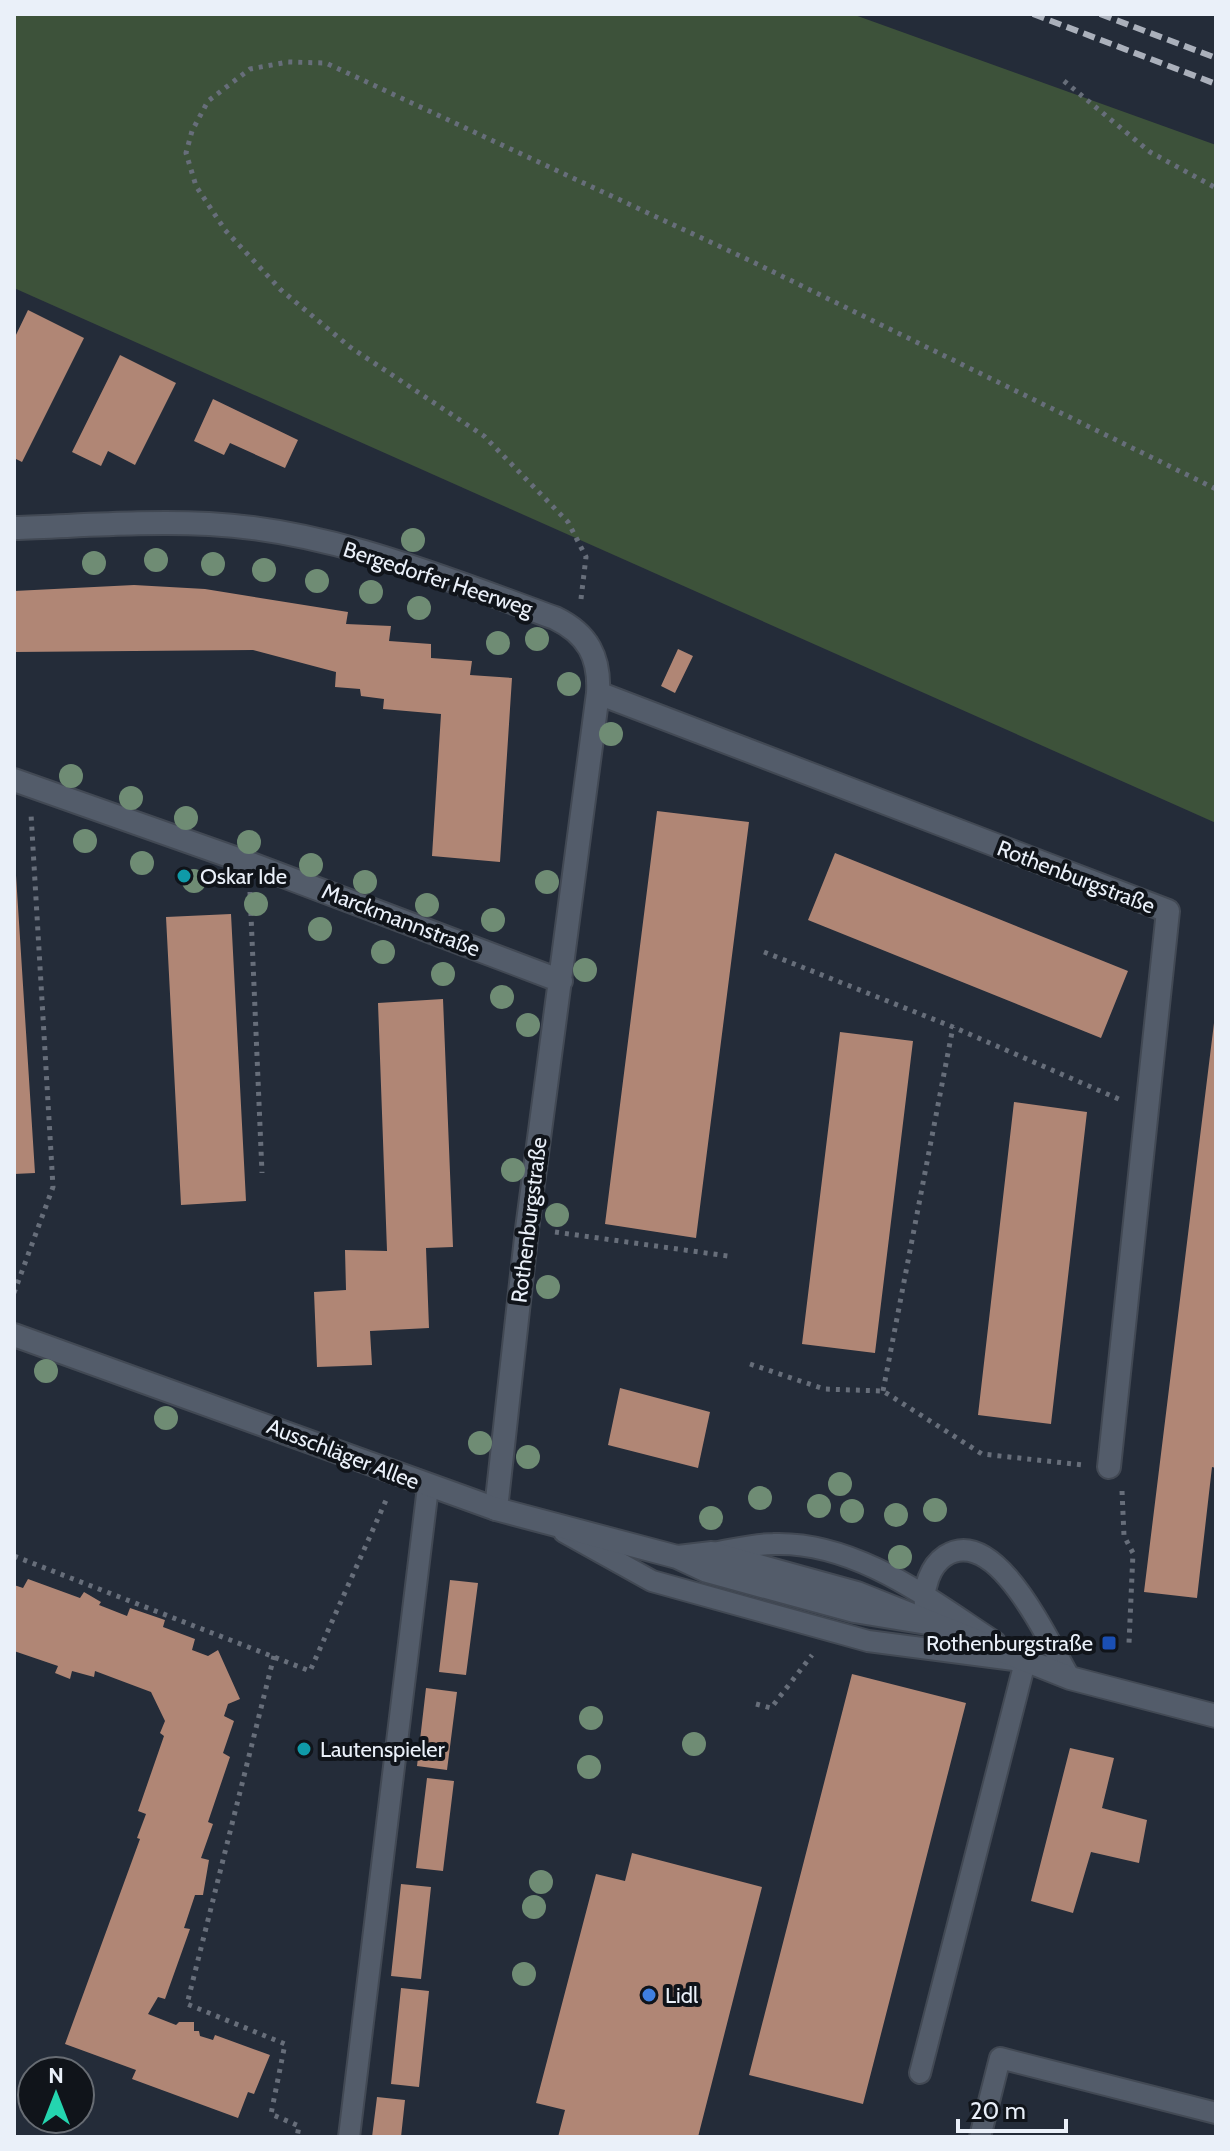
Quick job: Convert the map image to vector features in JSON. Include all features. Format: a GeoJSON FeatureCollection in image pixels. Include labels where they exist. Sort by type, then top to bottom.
{"type":"FeatureCollection","features":[{"type":"Feature","properties":{"kind":"street","name":"Bergedorfer Heerweg"},"geometry":{"type":"LineString","coordinates":[[14,528],[211,524],[293,536],[407,565],[573,627]]}},
{"type":"Feature","properties":{"kind":"street","name":"Rothenburgstraße"},"geometry":{"type":"LineString","coordinates":[[496,1509],[527,1229],[598,693],[596,660],[573,627]]}},
{"type":"Feature","properties":{"kind":"street","name":"Rothenburgstraße"},"geometry":{"type":"LineString","coordinates":[[598,693],[1168,911],[1109,1467]]}},
{"type":"Feature","properties":{"kind":"street","name":"Marckmannstraße"},"geometry":{"type":"LineString","coordinates":[[22,782],[249,863],[561,981]]}},
{"type":"Feature","properties":{"kind":"street","name":"Ausschläger Allee"},"geometry":{"type":"LineString","coordinates":[[14,1335],[496,1509],[677,1557],[707,1571],[854,1611],[927,1623]]}},
{"type":"Feature","properties":{"kind":"street","name":"Ausschläger Allee"},"geometry":{"type":"LineString","coordinates":[[677,1557],[712,1553],[857,1593],[1070,1678],[1216,1716]]}},
{"type":"Feature","properties":{"kind":"lane"},"geometry":{"type":"LineString","coordinates":[[349,2137],[428,1487]]}},
{"type":"Feature","properties":{"kind":"lane"},"geometry":{"type":"LineString","coordinates":[[550,1524],[652,1581],[868,1641],[1025,1662]]}},
{"type":"Feature","properties":{"kind":"lane"},"geometry":{"type":"LineString","coordinates":[[712,1553],[772,1544],[806,1545],[848,1557],[899,1580],[1025,1662]]}},
{"type":"Feature","properties":{"kind":"lane"},"geometry":{"type":"LineString","coordinates":[[927,1623],[924,1596],[931,1572],[946,1556],[967,1551],[990,1557],[1013,1584],[1070,1678]]}},
{"type":"Feature","properties":{"kind":"lane"},"geometry":{"type":"LineString","coordinates":[[920,2073],[1025,1662]]}},
{"type":"Feature","properties":{"kind":"lane"},"geometry":{"type":"LineString","coordinates":[[980,2137],[1000,2058],[1216,2113]]}},
{"type":"Feature","properties":{"kind":"path"},"geometry":{"type":"LineString","coordinates":[[573,627],[584,588],[586,557],[568,522],[484,436],[350,347],[281,290],[225,230],[196,186],[186,153],[192,131],[208,101],[225,85],[250,69],[288,62],[326,63],[751,261],[1216,489]]}},
{"type":"Feature","properties":{"kind":"path"},"geometry":{"type":"LineString","coordinates":[[1064,81],[1150,152],[1216,188]]}},
{"type":"Feature","properties":{"kind":"path"},"geometry":{"type":"LineString","coordinates":[[14,1293],[53,1187],[22,782]]}},
{"type":"Feature","properties":{"kind":"path"},"geometry":{"type":"LineString","coordinates":[[249,863],[262,1173]]}},
{"type":"Feature","properties":{"kind":"path"},"geometry":{"type":"LineString","coordinates":[[764,952],[953,1027],[1147,1112]]}},
{"type":"Feature","properties":{"kind":"path"},"geometry":{"type":"LineString","coordinates":[[883,1391],[953,1027]]}},
{"type":"Feature","properties":{"kind":"path"},"geometry":{"type":"LineString","coordinates":[[527,1229],[728,1256]]}},
{"type":"Feature","properties":{"kind":"path"},"geometry":{"type":"LineString","coordinates":[[750,1364],[824,1389],[883,1391],[982,1454],[1109,1467],[1121,1481],[1124,1536],[1133,1553],[1129,1643]]}},
{"type":"Feature","properties":{"kind":"path"},"geometry":{"type":"LineString","coordinates":[[14,1556],[310,1671],[397,1475]]}},
{"type":"Feature","properties":{"kind":"path"},"geometry":{"type":"LineString","coordinates":[[756,1704],[771,1708],[818,1647]]}},
{"type":"Feature","properties":{"kind":"path"},"geometry":{"type":"LineString","coordinates":[[274,1656],[187,2004],[285,2044],[271,2114],[299,2126],[297,2137]]}},
{"type":"Feature","properties":{"kind":"green space"},"geometry":{"type":"Polygon","coordinates":[[[14,14],[852,14],[1216,145],[1216,823],[14,288],[14,14]]]}},
{"type":"Feature","properties":{"kind":"building"},"geometry":{"type":"Polygon","coordinates":[[[28,310],[84,338],[22,462],[14,458],[14,339],[28,310]]]}},
{"type":"Feature","properties":{"kind":"building"},"geometry":{"type":"Polygon","coordinates":[[[120,355],[176,383],[135,465],[108,451],[101,466],[72,452],[120,355]]]}},
{"type":"Feature","properties":{"kind":"building"},"geometry":{"type":"Polygon","coordinates":[[[213,399],[298,440],[285,468],[230,443],[224,455],[194,441],[213,399]]]}},
{"type":"Feature","properties":{"kind":"building"},"geometry":{"type":"Polygon","coordinates":[[[134,585],[205,589],[348,612],[346,624],[391,626],[389,641],[431,644],[431,658],[472,661],[470,675],[512,678],[500,862],[432,856],[441,714],[383,709],[384,699],[361,696],[360,689],[335,687],[336,672],[253,650],[14,652],[14,591],[134,585]]]}},
{"type":"Feature","properties":{"kind":"building"},"geometry":{"type":"Polygon","coordinates":[[[678,649],[693,656],[675,693],[661,686],[678,649]]]}},
{"type":"Feature","properties":{"kind":"building"},"geometry":{"type":"Polygon","coordinates":[[[657,811],[749,822],[696,1238],[605,1224],[657,811]]]}},
{"type":"Feature","properties":{"kind":"building"},"geometry":{"type":"Polygon","coordinates":[[[14,844],[35,1173],[14,1174],[14,844]]]}},
{"type":"Feature","properties":{"kind":"building"},"geometry":{"type":"Polygon","coordinates":[[[835,853],[1128,971],[1101,1038],[808,920],[835,853]]]}},
{"type":"Feature","properties":{"kind":"building"},"geometry":{"type":"Polygon","coordinates":[[[231,914],[246,1201],[181,1205],[166,917],[231,914]]]}},
{"type":"Feature","properties":{"kind":"building"},"geometry":{"type":"Polygon","coordinates":[[[443,999],[453,1247],[426,1248],[429,1328],[370,1331],[372,1365],[317,1367],[314,1292],[346,1290],[345,1250],[387,1251],[378,1003],[443,999]]]}},
{"type":"Feature","properties":{"kind":"building"},"geometry":{"type":"Polygon","coordinates":[[[1214,1023],[1216,1468],[1212,1467],[1197,1598],[1144,1592],[1214,1023]]]}},
{"type":"Feature","properties":{"kind":"building"},"geometry":{"type":"Polygon","coordinates":[[[840,1032],[913,1041],[875,1353],[802,1344],[840,1032]]]}},
{"type":"Feature","properties":{"kind":"building"},"geometry":{"type":"Polygon","coordinates":[[[1014,1102],[1087,1112],[1051,1424],[978,1415],[1014,1102]]]}},
{"type":"Feature","properties":{"kind":"building"},"geometry":{"type":"Polygon","coordinates":[[[620,1388],[710,1412],[698,1468],[608,1445],[620,1388]]]}},
{"type":"Feature","properties":{"kind":"building"},"geometry":{"type":"Polygon","coordinates":[[[28,1579],[80,1598],[84,1592],[101,1602],[99,1605],[127,1616],[130,1608],[165,1620],[163,1627],[195,1639],[192,1650],[208,1656],[218,1650],[240,1699],[228,1704],[224,1716],[234,1721],[223,1753],[230,1757],[208,1822],[213,1824],[201,1858],[209,1860],[203,1895],[195,1895],[184,1928],[190,1929],[165,1999],[158,1997],[148,2014],[176,2025],[179,2022],[194,2022],[194,2031],[199,2031],[200,2036],[213,2040],[215,2035],[270,2055],[254,2094],[248,2092],[238,2118],[132,2079],[136,2070],[65,2044],[140,1839],[137,1838],[146,1814],[138,1811],[164,1736],[160,1733],[165,1721],[151,1692],[95,1671],[94,1677],[72,1671],[70,1679],[55,1673],[58,1666],[14,1651],[14,1585],[23,1588],[28,1579]]]}},
{"type":"Feature","properties":{"kind":"building"},"geometry":{"type":"Polygon","coordinates":[[[450,1580],[478,1583],[466,1675],[439,1672],[450,1580]]]}},
{"type":"Feature","properties":{"kind":"building"},"geometry":{"type":"Polygon","coordinates":[[[852,1674],[966,1703],[863,2104],[749,2075],[852,1674]]]}},
{"type":"Feature","properties":{"kind":"building"},"geometry":{"type":"Polygon","coordinates":[[[426,1688],[457,1692],[447,1770],[417,1766],[426,1688]]]}},
{"type":"Feature","properties":{"kind":"building"},"geometry":{"type":"Polygon","coordinates":[[[1070,1748],[1114,1758],[1102,1808],[1147,1820],[1139,1863],[1091,1852],[1073,1913],[1031,1901],[1070,1748]]]}},
{"type":"Feature","properties":{"kind":"building"},"geometry":{"type":"Polygon","coordinates":[[[427,1778],[454,1781],[443,1871],[416,1868],[427,1778]]]}},
{"type":"Feature","properties":{"kind":"building","name":"Lidl"},"geometry":{"type":"Polygon","coordinates":[[[632,1853],[762,1887],[698,2137],[558,2137],[565,2110],[536,2103],[596,1874],[625,1881],[632,1853]]]}},
{"type":"Feature","properties":{"kind":"building"},"geometry":{"type":"Polygon","coordinates":[[[401,1884],[431,1887],[421,1979],[391,1976],[401,1884]]]}},
{"type":"Feature","properties":{"kind":"building"},"geometry":{"type":"Polygon","coordinates":[[[401,1988],[429,1991],[419,2087],[391,2084],[401,1988]]]}},
{"type":"Feature","properties":{"kind":"building"},"geometry":{"type":"Polygon","coordinates":[[[377,2097],[405,2100],[401,2137],[372,2137],[377,2097]]]}},
{"type":"Feature","properties":{"kind":"railway"},"geometry":{"type":"LineString","coordinates":[[1033,14],[1216,84]]}},
{"type":"Feature","properties":{"kind":"railway"},"geometry":{"type":"LineString","coordinates":[[1100,14],[1216,58]]}},
{"type":"Feature","properties":{"kind":"place","name":"Oskar Ide"},"geometry":{"type":"Point","coordinates":[184,876]}},
{"type":"Feature","properties":{"kind":"place","name":"Rothenburgstraße"},"geometry":{"type":"Point","coordinates":[1109,1643]}},
{"type":"Feature","properties":{"kind":"place","name":"Lautenspieler"},"geometry":{"type":"Point","coordinates":[304,1749]}},
{"type":"Feature","properties":{"kind":"place","name":"Lidl"},"geometry":{"type":"Point","coordinates":[649,1995]}}]}
